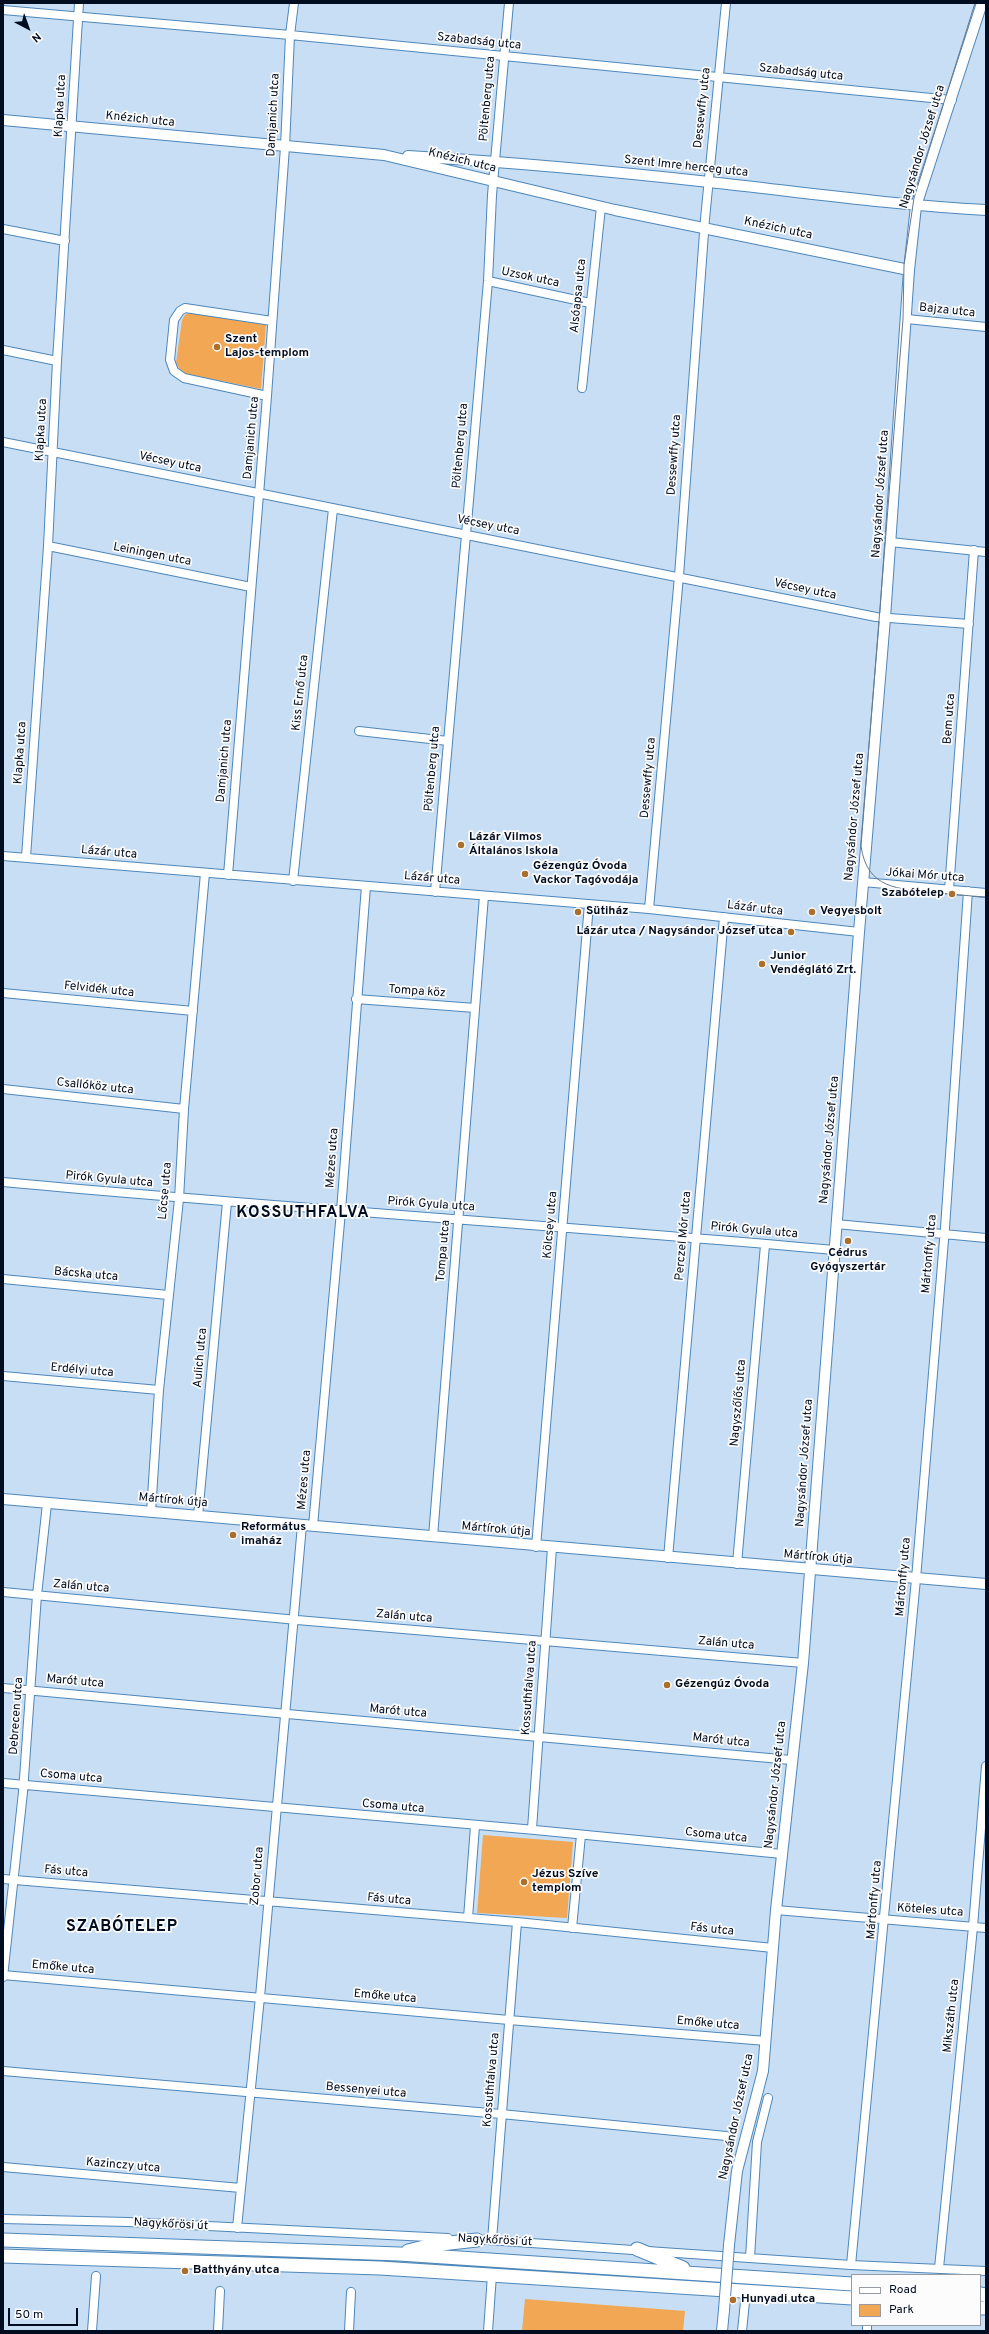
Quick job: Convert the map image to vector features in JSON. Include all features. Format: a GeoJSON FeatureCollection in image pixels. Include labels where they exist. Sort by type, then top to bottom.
{"type":"FeatureCollection","features":[{"type":"Feature","properties":{"kind":"main road","name":"Nagykőrösi út"},"geometry":{"type":"LineString","coordinates":[[3,2240],[399,2254],[694,2272],[851,2284]]}},
{"type":"Feature","properties":{"kind":"main road"},"geometry":{"type":"LineString","coordinates":[[399,2254],[427,2246],[476,2240]]}},
{"type":"Feature","properties":{"kind":"main road"},"geometry":{"type":"LineString","coordinates":[[637,2249],[694,2272]]}},
{"type":"Feature","properties":{"kind":"main road"},"geometry":{"type":"LineString","coordinates":[[3,2256],[373,2268],[851,2298]]}},
{"type":"Feature","properties":{"kind":"street","name":"Klapka utca"},"geometry":{"type":"LineString","coordinates":[[26,858],[54,452],[57,361],[80,3]]}},
{"type":"Feature","properties":{"kind":"street","name":"Damjanich utca"},"geometry":{"type":"LineString","coordinates":[[228,875],[267,396],[285,147],[290,35],[294,3]]}},
{"type":"Feature","properties":{"kind":"street","name":"Pöltenberg utca"},"geometry":{"type":"LineString","coordinates":[[435,892],[488,281],[495,161],[509,3]]}},
{"type":"Feature","properties":{"kind":"street","name":"Dessewffy utca"},"geometry":{"type":"LineString","coordinates":[[649,909],[679,576],[708,182],[726,3]]}},
{"type":"Feature","properties":{"kind":"street","name":"Nagysándor József utca"},"geometry":{"type":"LineString","coordinates":[[722,2331],[737,2171],[763,2071],[776,1910],[791,1760],[803,1662],[859,932],[886,618],[909,270],[916,206],[952,100],[982,3]]}},
{"type":"Feature","properties":{"kind":"street","name":"Szabadság utca"},"geometry":{"type":"LineString","coordinates":[[3,10],[290,35],[952,100]]}},
{"type":"Feature","properties":{"kind":"street","name":"Knézich utca"},"geometry":{"type":"LineString","coordinates":[[3,120],[384,155],[600,207],[705,227],[909,270]]}},
{"type":"Feature","properties":{"kind":"street","name":"Szent Imre herceg utca"},"geometry":{"type":"LineString","coordinates":[[384,155],[495,161],[708,182],[916,206],[986,210]]}},
{"type":"Feature","properties":{"kind":"street","name":"Alsóapsa utca"},"geometry":{"type":"LineString","coordinates":[[582,388],[600,207]]}},
{"type":"Feature","properties":{"kind":"street"},"geometry":{"type":"LineString","coordinates":[[3,229],[65,241]]}},
{"type":"Feature","properties":{"kind":"street","name":"Uzsok utca"},"geometry":{"type":"LineString","coordinates":[[488,281],[590,303]]}},
{"type":"Feature","properties":{"kind":"street"},"geometry":{"type":"LineString","coordinates":[[267,396],[184,378],[174,371],[170,360],[174,320],[180,311],[185,308],[272,321]]}},
{"type":"Feature","properties":{"kind":"street","name":"Bajza utca"},"geometry":{"type":"LineString","coordinates":[[906,319],[986,327]]}},
{"type":"Feature","properties":{"kind":"street"},"geometry":{"type":"LineString","coordinates":[[3,350],[57,361]]}},
{"type":"Feature","properties":{"kind":"street","name":"Vécsey utca"},"geometry":{"type":"LineString","coordinates":[[3,442],[333,509],[465,533],[886,618],[969,624]]}},
{"type":"Feature","properties":{"kind":"street","name":"Kiss Ernő utca"},"geometry":{"type":"LineString","coordinates":[[293,881],[333,509]]}},
{"type":"Feature","properties":{"kind":"street"},"geometry":{"type":"LineString","coordinates":[[890,542],[986,552]]}},
{"type":"Feature","properties":{"kind":"street","name":"Leiningen utca"},"geometry":{"type":"LineString","coordinates":[[48,546],[251,587]]}},
{"type":"Feature","properties":{"kind":"street","name":"Bem utca"},"geometry":{"type":"LineString","coordinates":[[949,890],[974,550]]}},
{"type":"Feature","properties":{"kind":"street"},"geometry":{"type":"LineString","coordinates":[[359,731],[448,741]]}},
{"type":"Feature","properties":{"kind":"street","name":"Lázár utca"},"geometry":{"type":"LineString","coordinates":[[3,856],[293,881],[649,909],[859,932]]}},
{"type":"Feature","properties":{"kind":"street","name":"Lőcse utca"},"geometry":{"type":"LineString","coordinates":[[151,1512],[159,1390],[179,1199],[184,1108],[204,873]]}},
{"type":"Feature","properties":{"kind":"street","name":"Jókai Mór utca"},"geometry":{"type":"LineString","coordinates":[[863,882],[986,893]]}},
{"type":"Feature","properties":{"kind":"street","name":"Mézes utca"},"geometry":{"type":"LineString","coordinates":[[313,1526],[341,1211],[356,999],[366,886]]}},
{"type":"Feature","properties":{"kind":"street","name":"Mártonffy utca"},"geometry":{"type":"LineString","coordinates":[[852,2265],[916,1579],[944,1234],[968,891]]}},
{"type":"Feature","properties":{"kind":"street","name":"Tompa utca"},"geometry":{"type":"LineString","coordinates":[[433,1537],[484,896]]}},
{"type":"Feature","properties":{"kind":"street","name":"Kölcsey utca"},"geometry":{"type":"LineString","coordinates":[[536,1547],[589,904]]}},
{"type":"Feature","properties":{"kind":"street","name":"Perczel Mór utca"},"geometry":{"type":"LineString","coordinates":[[668,1558],[724,917]]}},
{"type":"Feature","properties":{"kind":"street","name":"Felvidék utca"},"geometry":{"type":"LineString","coordinates":[[3,992],[193,1011]]}},
{"type":"Feature","properties":{"kind":"street","name":"Tompa köz"},"geometry":{"type":"LineString","coordinates":[[356,999],[475,1008]]}},
{"type":"Feature","properties":{"kind":"street","name":"Csallóköz utca"},"geometry":{"type":"LineString","coordinates":[[3,1089],[184,1108]]}},
{"type":"Feature","properties":{"kind":"street","name":"Pirók Gyula utca"},"geometry":{"type":"LineString","coordinates":[[3,1182],[179,1199],[563,1226],[834,1250]]}},
{"type":"Feature","properties":{"kind":"street","name":"Aulich utca"},"geometry":{"type":"LineString","coordinates":[[198,1516],[227,1202]]}},
{"type":"Feature","properties":{"kind":"street"},"geometry":{"type":"LineString","coordinates":[[836,1224],[986,1238]]}},
{"type":"Feature","properties":{"kind":"street","name":"Nagyszőlős utca"},"geometry":{"type":"LineString","coordinates":[[737,1564],[765,1245]]}},
{"type":"Feature","properties":{"kind":"street","name":"Bácska utca"},"geometry":{"type":"LineString","coordinates":[[3,1279],[168,1295]]}},
{"type":"Feature","properties":{"kind":"street","name":"Erdélyi utca"},"geometry":{"type":"LineString","coordinates":[[3,1376],[159,1390]]}},
{"type":"Feature","properties":{"kind":"street","name":"Mártírok útja"},"geometry":{"type":"LineString","coordinates":[[3,1500],[313,1526],[536,1547],[986,1584]]}},
{"type":"Feature","properties":{"kind":"street","name":"Debrecen utca"},"geometry":{"type":"LineString","coordinates":[[3,1976],[15,1880],[24,1785],[37,1595],[47,1504]]}},
{"type":"Feature","properties":{"kind":"street","name":"Zobor utca"},"geometry":{"type":"LineString","coordinates":[[237,2228],[260,1997],[292,1619],[302,1526]]}},
{"type":"Feature","properties":{"kind":"street","name":"Kossuthfalva utca"},"geometry":{"type":"LineString","coordinates":[[532,1830],[552,1548]]}},
{"type":"Feature","properties":{"kind":"street","name":"Zalán utca"},"geometry":{"type":"LineString","coordinates":[[3,1592],[292,1619],[803,1662]]}},
{"type":"Feature","properties":{"kind":"street","name":"Marót utca"},"geometry":{"type":"LineString","coordinates":[[3,1688],[284,1714],[539,1735],[791,1760]]}},
{"type":"Feature","properties":{"kind":"street","name":"Mikszáth utca"},"geometry":{"type":"LineString","coordinates":[[939,2268],[973,1926],[986,1766]]}},
{"type":"Feature","properties":{"kind":"street","name":"Csoma utca"},"geometry":{"type":"LineString","coordinates":[[3,1783],[532,1830],[782,1854]]}},
{"type":"Feature","properties":{"kind":"street"},"geometry":{"type":"LineString","coordinates":[[468,1918],[475,1826]]}},
{"type":"Feature","properties":{"kind":"street"},"geometry":{"type":"LineString","coordinates":[[572,1928],[581,1835]]}},
{"type":"Feature","properties":{"kind":"street","name":"Fás utca"},"geometry":{"type":"LineString","coordinates":[[3,1879],[517,1922],[773,1948]]}},
{"type":"Feature","properties":{"kind":"street","name":"Köteles utca"},"geometry":{"type":"LineString","coordinates":[[776,1910],[986,1928]]}},
{"type":"Feature","properties":{"kind":"street","name":"Kossuthfalva utca"},"geometry":{"type":"LineString","coordinates":[[492,2240],[517,1922]]}},
{"type":"Feature","properties":{"kind":"street","name":"Emőke utca"},"geometry":{"type":"LineString","coordinates":[[3,1976],[766,2041]]}},
{"type":"Feature","properties":{"kind":"street","name":"Bessenyei utca"},"geometry":{"type":"LineString","coordinates":[[3,2071],[501,2114],[726,2136]]}},
{"type":"Feature","properties":{"kind":"street"},"geometry":{"type":"LineString","coordinates":[[750,2258],[758,2142],[768,2098]]}},
{"type":"Feature","properties":{"kind":"street","name":"Kazinczy utca"},"geometry":{"type":"LineString","coordinates":[[3,2167],[241,2188]]}},
{"type":"Feature","properties":{"kind":"street","name":"Nagykőrösi út"},"geometry":{"type":"LineString","coordinates":[[3,2219],[492,2240],[852,2265],[986,2270]]}},
{"type":"Feature","properties":{"kind":"street"},"geometry":{"type":"LineString","coordinates":[[488,2331],[492,2275]]}},
{"type":"Feature","properties":{"kind":"street"},"geometry":{"type":"LineString","coordinates":[[92,2331],[96,2276]]}},
{"type":"Feature","properties":{"kind":"street"},"geometry":{"type":"LineString","coordinates":[[218,2331],[220,2291]]}},
{"type":"Feature","properties":{"kind":"street"},"geometry":{"type":"LineString","coordinates":[[348,2331],[351,2292]]}},
{"type":"Feature","properties":{"kind":"street"},"geometry":{"type":"LineString","coordinates":[[742,2331],[746,2292]]}},
{"type":"Feature","properties":{"kind":"green space"},"geometry":{"type":"Polygon","coordinates":[[[190,312],[266,324],[261,389],[182,373],[176,363],[182,320],[185,315],[190,312]]]}},
{"type":"Feature","properties":{"kind":"green space"},"geometry":{"type":"Polygon","coordinates":[[[483,1835],[573,1842],[567,1918],[477,1913],[483,1835]]]}},
{"type":"Feature","properties":{"kind":"green space"},"geometry":{"type":"Polygon","coordinates":[[[525,2299],[685,2311],[683,2331],[522,2331],[525,2299]]]}},
{"type":"Feature","properties":{"kind":"tram line"},"geometry":{"type":"LineString","coordinates":[[975,3],[914,198],[904,265],[903,319],[861,846],[864,860],[870,871],[877,879],[886,884],[908,890],[986,897]]}},
{"type":"Feature","properties":{"kind":"place","name":"Szent Lajos-templom"},"geometry":{"type":"Point","coordinates":[217,347]}},
{"type":"Feature","properties":{"kind":"place","name":"Lázár Vilmos Általános Iskola"},"geometry":{"type":"Point","coordinates":[461,845]}},
{"type":"Feature","properties":{"kind":"place","name":"Gézengúz Óvoda Vackor Tagóvodája"},"geometry":{"type":"Point","coordinates":[525,874]}},
{"type":"Feature","properties":{"kind":"place","name":"Szabótelep"},"geometry":{"type":"Point","coordinates":[952,894]}},
{"type":"Feature","properties":{"kind":"place","name":"Sütiház"},"geometry":{"type":"Point","coordinates":[578,912]}},
{"type":"Feature","properties":{"kind":"place","name":"Vegyesbolt"},"geometry":{"type":"Point","coordinates":[812,912]}},
{"type":"Feature","properties":{"kind":"place","name":"Lázár utca / Nagysándor József utca"},"geometry":{"type":"Point","coordinates":[791,932]}},
{"type":"Feature","properties":{"kind":"place","name":"Junior Vendéglátó Zrt."},"geometry":{"type":"Point","coordinates":[762,964]}},
{"type":"Feature","properties":{"kind":"place","name":"Cédrus Gyógyszertár"},"geometry":{"type":"Point","coordinates":[848,1241]}},
{"type":"Feature","properties":{"kind":"place","name":"Református imaház"},"geometry":{"type":"Point","coordinates":[233,1535]}},
{"type":"Feature","properties":{"kind":"place","name":"Gézengúz Óvoda"},"geometry":{"type":"Point","coordinates":[667,1685]}},
{"type":"Feature","properties":{"kind":"place","name":"Jézus Szíve templom"},"geometry":{"type":"Point","coordinates":[524,1882]}},
{"type":"Feature","properties":{"kind":"place","name":"Batthyány utca"},"geometry":{"type":"Point","coordinates":[185,2271]}},
{"type":"Feature","properties":{"kind":"place","name":"Hunyadi utca"},"geometry":{"type":"Point","coordinates":[733,2300]}},
{"type":"Feature","properties":{"kind":"district","name":"KOSSUTHFALVA"},"geometry":{"type":"Point","coordinates":[303,1214]}},
{"type":"Feature","properties":{"kind":"district","name":"SZABÓTELEP"},"geometry":{"type":"Point","coordinates":[122,1928]}}]}
